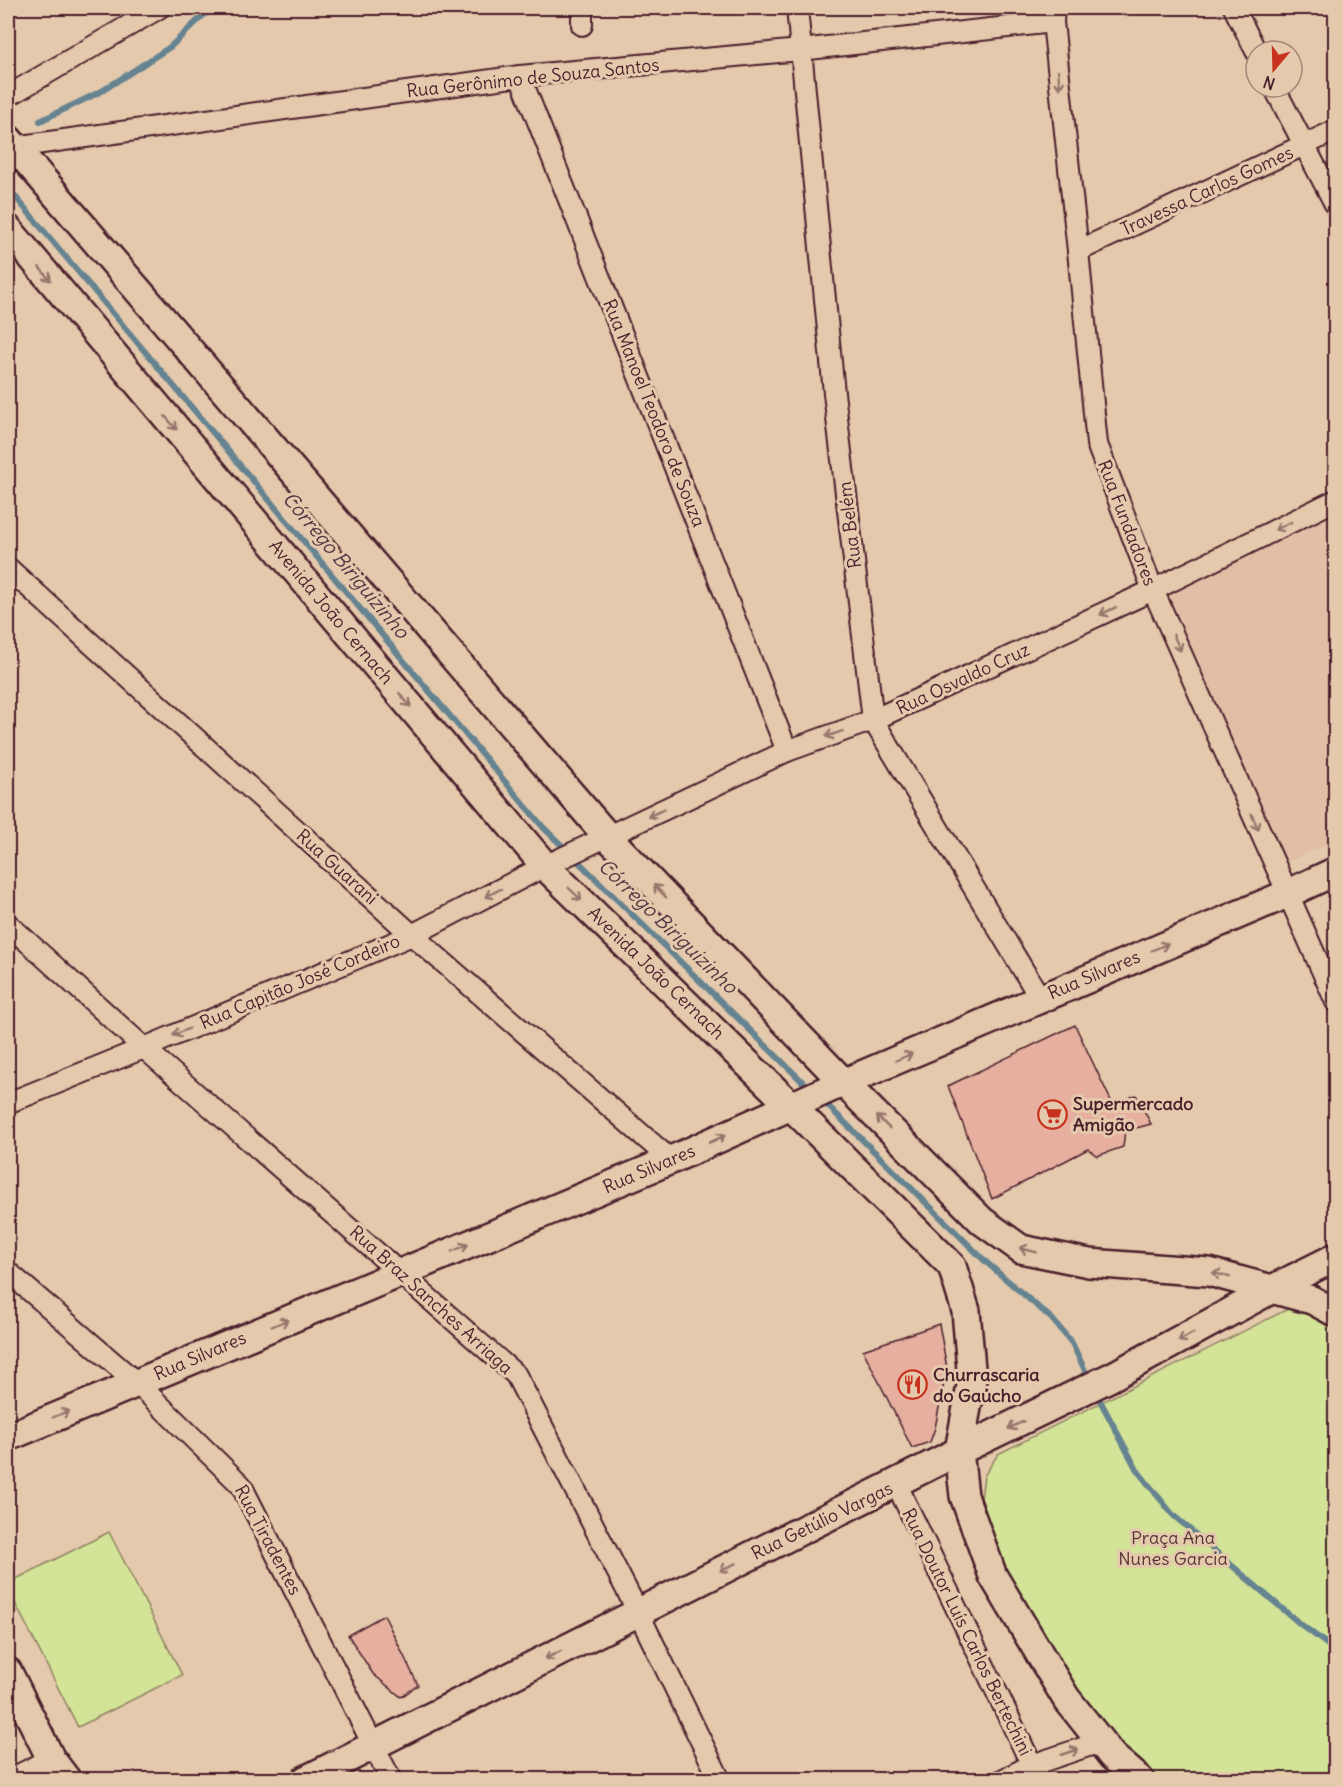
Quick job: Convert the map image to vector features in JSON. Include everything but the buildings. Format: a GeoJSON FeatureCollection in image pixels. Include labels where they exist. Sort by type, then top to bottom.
{"type":"FeatureCollection","features":[{"type":"Feature","properties":{"kind":"main road"},"geometry":{"type":"LineString","coordinates":[[11,143],[596,841],[837,1086],[982,1221],[1021,1249],[1089,1263],[1209,1272],[1312,1300],[1335,1313]]}},
{"type":"Feature","properties":{"kind":"main road","name":"Avenida João Cernach"},"geometry":{"type":"LineString","coordinates":[[8,229],[552,863],[798,1103],[952,1266],[966,1311],[972,1380],[959,1451],[964,1496],[993,1576],[1066,1698],[1112,1756],[1140,1779]]}},
{"type":"Feature","properties":{"kind":"main road","name":"Rua Silvares"},"geometry":{"type":"LineString","coordinates":[[8,1437],[671,1160],[1040,998],[1287,894],[1335,871]]}},
{"type":"Feature","properties":{"kind":"main road","name":"Rua Getúlio Vargas"},"geometry":{"type":"LineString","coordinates":[[305,1779],[959,1451],[1068,1399],[1335,1257]]}},
{"type":"Feature","properties":{"kind":"main road"},"geometry":{"type":"LineString","coordinates":[[8,1672],[60,1773]]}},
{"type":"Feature","properties":{"kind":"street"},"geometry":{"type":"LineString","coordinates":[[8,96],[159,8]]}},
{"type":"Feature","properties":{"kind":"street","name":"Rua Belém"},"geometry":{"type":"LineString","coordinates":[[797,8],[834,393],[873,720],[1040,998]]}},
{"type":"Feature","properties":{"kind":"street"},"geometry":{"type":"LineString","coordinates":[[1234,8],[1250,39]]}},
{"type":"Feature","properties":{"kind":"street","name":"Rua Gerônimo de Souza Santos"},"geometry":{"type":"LineString","coordinates":[[11,143],[520,76],[800,50],[1053,15]]}},
{"type":"Feature","properties":{"kind":"street","name":"Rua Fundadores"},"geometry":{"type":"LineString","coordinates":[[1053,15],[1097,444],[1153,590],[1335,1002]]}},
{"type":"Feature","properties":{"kind":"street","name":"Rua Manoel Teodoro de Souza"},"geometry":{"type":"LineString","coordinates":[[520,76],[787,751]]}},
{"type":"Feature","properties":{"kind":"street"},"geometry":{"type":"LineString","coordinates":[[1280,99],[1335,206]]}},
{"type":"Feature","properties":{"kind":"street","name":"Travessa Carlos Gomes"},"geometry":{"type":"LineString","coordinates":[[1078,251],[1335,130]]}},
{"type":"Feature","properties":{"kind":"street","name":"Rua Osvaldo Cruz"},"geometry":{"type":"LineString","coordinates":[[596,841],[787,751],[873,720],[1153,590],[1335,500]]}},
{"type":"Feature","properties":{"kind":"street","name":"Rua Guarani"},"geometry":{"type":"LineString","coordinates":[[8,568],[412,935],[671,1160]]}},
{"type":"Feature","properties":{"kind":"street","name":"Rua Capitão José Cordeiro"},"geometry":{"type":"LineString","coordinates":[[8,1103],[412,935],[596,841]]}},
{"type":"Feature","properties":{"kind":"street","name":"Rua Braz Sanches Arriaga"},"geometry":{"type":"LineString","coordinates":[[8,924],[144,1048],[516,1375],[638,1612],[720,1779]]}},
{"type":"Feature","properties":{"kind":"street","name":"Rua Tiradentes"},"geometry":{"type":"LineString","coordinates":[[8,1272],[137,1383],[241,1485],[391,1779]]}},
{"type":"Feature","properties":{"kind":"street","name":"Rua Doutor Luís Carlos Bertechini"},"geometry":{"type":"LineString","coordinates":[[896,1484],[1035,1772]]}},
{"type":"Feature","properties":{"kind":"street"},"geometry":{"type":"LineString","coordinates":[[1002,1779],[1035,1772],[1100,1742]]}},
{"type":"Feature","properties":{"kind":"street"},"geometry":{"type":"LineString","coordinates":[[8,1779],[60,1773]]}},
{"type":"Feature","properties":{"kind":"shaded area"},"geometry":{"type":"Polygon","coordinates":[[[1335,515],[1335,840],[1286,863],[1159,598],[1335,515]]]}},
{"type":"Feature","properties":{"kind":"green space","name":"Praça Ana Nunes Garcia"},"geometry":{"type":"Polygon","coordinates":[[[1288,1309],[1320,1317],[1335,1326],[1335,1779],[1152,1779],[1116,1747],[1053,1667],[991,1544],[980,1506],[984,1476],[998,1454],[1288,1309]]]}},
{"type":"Feature","properties":{"kind":"green space"},"geometry":{"type":"Polygon","coordinates":[[[109,1532],[182,1675],[78,1727],[8,1589],[8,1583],[109,1532]]]}},
{"type":"Feature","properties":{"kind":"waterway"},"geometry":{"type":"LineString","coordinates":[[40,121],[102,91],[170,47],[211,8]]}},
{"type":"Feature","properties":{"kind":"waterway","name":"Córrego Biriguizinho"},"geometry":{"type":"LineString","coordinates":[[8,188],[543,827],[810,1089]]}},
{"type":"Feature","properties":{"kind":"waterway","name":"Córrego Biriguizinho"},"geometry":{"type":"LineString","coordinates":[[822,1100],[986,1262],[1052,1319],[1072,1343],[1089,1379]]}},
{"type":"Feature","properties":{"kind":"waterway","name":"Córrego Biriguizinho"},"geometry":{"type":"LineString","coordinates":[[1095,1391],[1137,1470],[1173,1515],[1299,1623],[1336,1651]]}},
{"type":"Feature","properties":{"kind":"place","name":"Supermercado Amigão"},"geometry":{"type":"Point","coordinates":[1052,1114]}},
{"type":"Feature","properties":{"kind":"place","name":"Churrascaria do Gaúcho"},"geometry":{"type":"Point","coordinates":[912,1385]}}]}
